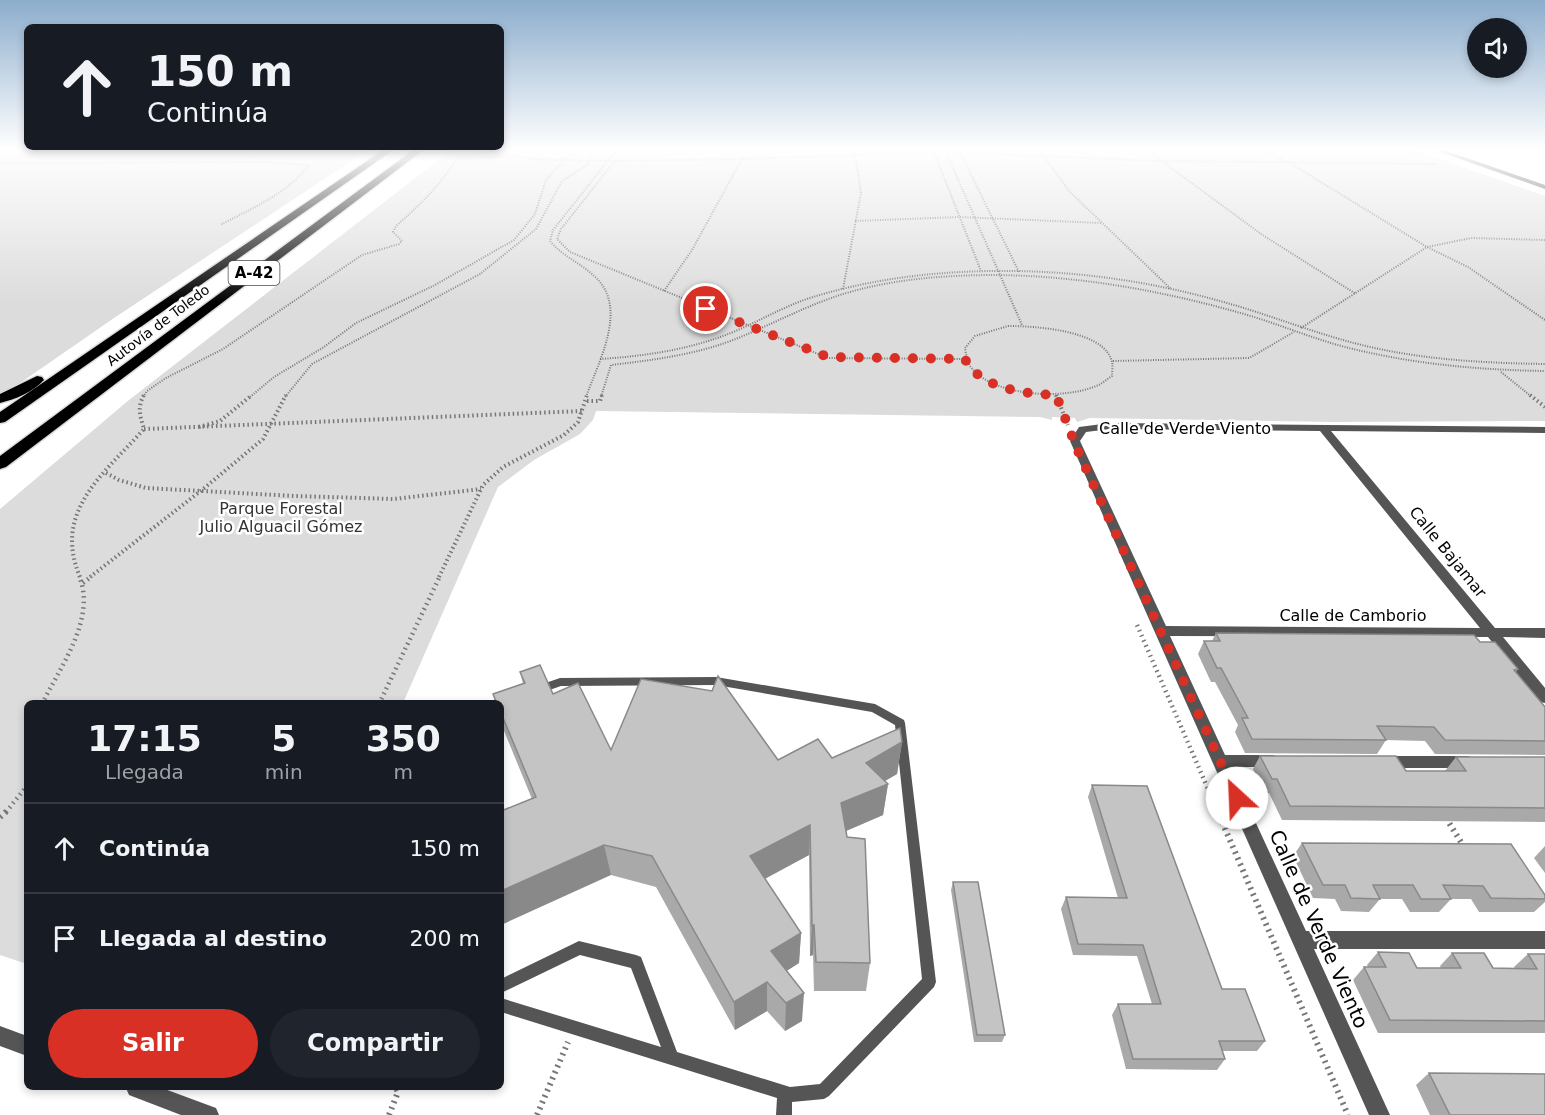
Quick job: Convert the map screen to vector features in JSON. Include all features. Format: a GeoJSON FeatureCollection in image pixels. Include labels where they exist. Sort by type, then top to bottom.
{"type":"FeatureCollection","features":[{"type":"Feature","properties":{"kind":"highway","name":"Autovía de Toledo"},"geometry":{"type":"LineString","coordinates":[[0,419],[317,200]]}},
{"type":"Feature","properties":{"kind":"highway","name":"Autovía de Toledo"},"geometry":{"type":"LineString","coordinates":[[0,464],[352,200]]}},
{"type":"Feature","properties":{"kind":"highway"},"geometry":{"type":"LineString","coordinates":[[0,399],[23,390],[177,285],[226,263]]}},
{"type":"Feature","properties":{"kind":"highway"},"geometry":{"type":"LineString","coordinates":[[0,471],[33,439]]}},
{"type":"Feature","properties":{"kind":"street","name":"Calle de Verde Viento"},"geometry":{"type":"LineString","coordinates":[[1380,1115],[1075,441],[1083,429],[1110,426],[1545,430]]}},
{"type":"Feature","properties":{"kind":"street","name":"Calle Bajamar"},"geometry":{"type":"LineString","coordinates":[[1323,428],[1545,698]]}},
{"type":"Feature","properties":{"kind":"street","name":"Calle de Camborio"},"geometry":{"type":"LineString","coordinates":[[1160,631],[1545,633]]}},
{"type":"Feature","properties":{"kind":"street"},"geometry":{"type":"LineString","coordinates":[[1220,761],[1291,761]]}},
{"type":"Feature","properties":{"kind":"street"},"geometry":{"type":"LineString","coordinates":[[1363,762],[1489,762]]}},
{"type":"Feature","properties":{"kind":"street"},"geometry":{"type":"LineString","coordinates":[[1301,940],[1545,940]]}},
{"type":"Feature","properties":{"kind":"street"},"geometry":{"type":"LineString","coordinates":[[0,1036],[24,1045]]}},
{"type":"Feature","properties":{"kind":"street"},"geometry":{"type":"LineString","coordinates":[[141,1090],[208,1115]]}},
{"type":"Feature","properties":{"kind":"lane"},"geometry":{"type":"LineString","coordinates":[[531,693],[560,682],[716,681],[875,708],[900,723],[897,744],[929,981],[824,1091],[785,1095],[784,1115]]}},
{"type":"Feature","properties":{"kind":"lane"},"geometry":{"type":"LineString","coordinates":[[504,985],[579,948],[636,962],[672,1058]]}},
{"type":"Feature","properties":{"kind":"lane"},"geometry":{"type":"LineString","coordinates":[[504,1006],[791,1095]]}},
{"type":"Feature","properties":{"kind":"path"},"geometry":{"type":"LineString","coordinates":[[220,225],[266,200]]}},
{"type":"Feature","properties":{"kind":"path"},"geometry":{"type":"LineString","coordinates":[[144,429],[140,402],[147,391],[166,378],[223,349],[363,255],[399,244],[402,241],[393,232],[396,226],[426,200]]}},
{"type":"Feature","properties":{"kind":"path"},"geometry":{"type":"LineString","coordinates":[[199,427],[220,421],[274,376],[324,346],[356,323],[435,285],[514,240],[535,214],[540,200]]}},
{"type":"Feature","properties":{"kind":"path"},"geometry":{"type":"LineString","coordinates":[[83,583],[170,517],[194,494],[202,490],[263,439],[284,398],[312,364],[480,274],[536,229],[552,200]]}},
{"type":"Feature","properties":{"kind":"path"},"geometry":{"type":"LineString","coordinates":[[381,700],[482,488],[503,467],[564,435],[578,422],[587,401],[612,318],[609,297],[596,277],[559,252],[550,242],[553,230],[577,200]]}},
{"type":"Feature","properties":{"kind":"path"},"geometry":{"type":"LineString","coordinates":[[584,200],[561,229],[557,239],[570,252],[828,357],[965,359]]}},
{"type":"Feature","properties":{"kind":"path"},"geometry":{"type":"LineString","coordinates":[[664,291],[692,250],[721,200]]}},
{"type":"Feature","properties":{"kind":"path"},"geometry":{"type":"LineString","coordinates":[[842,295],[859,200]]}},
{"type":"Feature","properties":{"kind":"path"},"geometry":{"type":"LineString","coordinates":[[952,200],[983,275]]}},
{"type":"Feature","properties":{"kind":"path"},"geometry":{"type":"LineString","coordinates":[[967,200],[1022,325]]}},
{"type":"Feature","properties":{"kind":"path"},"geometry":{"type":"LineString","coordinates":[[984,200],[1021,276]]}},
{"type":"Feature","properties":{"kind":"path"},"geometry":{"type":"LineString","coordinates":[[1078,200],[1178,296]]}},
{"type":"Feature","properties":{"kind":"path"},"geometry":{"type":"LineString","coordinates":[[1214,200],[1261,234],[1356,294]]}},
{"type":"Feature","properties":{"kind":"path"},"geometry":{"type":"LineString","coordinates":[[1350,200],[1427,247],[1468,267],[1545,320]]}},
{"type":"Feature","properties":{"kind":"path"},"geometry":{"type":"LineString","coordinates":[[855,221],[959,217],[1102,223]]}},
{"type":"Feature","properties":{"kind":"path"},"geometry":{"type":"LineString","coordinates":[[1113,361],[1249,358],[1302,328],[1427,247],[1447,240],[1469,237],[1545,240]]}},
{"type":"Feature","properties":{"kind":"path"},"geometry":{"type":"LineString","coordinates":[[600,358],[670,350],[717,338],[748,326],[792,304],[843,288],[921,274],[1018,271],[1083,275],[1171,289],[1247,309],[1302,328],[1366,346],[1410,354],[1494,364],[1545,364]]}},
{"type":"Feature","properties":{"kind":"path"},"geometry":{"type":"LineString","coordinates":[[587,401],[600,401],[611,365],[662,359],[714,347],[842,295],[897,283],[983,275],[1105,282],[1178,296],[1349,348],[1412,361],[1500,371],[1545,371]]}},
{"type":"Feature","properties":{"kind":"path"},"geometry":{"type":"LineString","coordinates":[[1022,325],[1052,328],[1079,335],[1101,347],[1113,361],[1112,375],[1098,387],[1086,392],[1056,395],[1023,392],[993,382],[972,369],[965,359],[964,348],[975,336],[995,328],[1022,325]]}},
{"type":"Feature","properties":{"kind":"path"},"geometry":{"type":"LineString","coordinates":[[1500,371],[1545,407]]}},
{"type":"Feature","properties":{"kind":"path"},"geometry":{"type":"LineString","coordinates":[[1056,395],[1075,441]]}},
{"type":"Feature","properties":{"kind":"path"},"geometry":{"type":"LineString","coordinates":[[44,700],[81,626],[84,587],[72,559],[72,524],[83,498],[144,429],[582,411]]}},
{"type":"Feature","properties":{"kind":"path"},"geometry":{"type":"LineString","coordinates":[[106,473],[146,488],[295,496],[394,499],[482,488]]}},
{"type":"Feature","properties":{"kind":"path"},"geometry":{"type":"LineString","coordinates":[[1135,621],[1348,1115]]}},
{"type":"Feature","properties":{"kind":"path"},"geometry":{"type":"LineString","coordinates":[[0,817],[13,806],[24,790]]}},
{"type":"Feature","properties":{"kind":"path"},"geometry":{"type":"LineString","coordinates":[[1442,811],[1466,850]]}},
{"type":"Feature","properties":{"kind":"path"},"geometry":{"type":"LineString","coordinates":[[537,1115],[574,1028]]}},
{"type":"Feature","properties":{"kind":"path"},"geometry":{"type":"LineString","coordinates":[[389,1115],[397,1090]]}},
{"type":"Feature","properties":{"kind":"green space"},"geometry":{"type":"Polygon","coordinates":[[[0,200],[292,200],[114,318],[0,397],[0,200]]]}},
{"type":"Feature","properties":{"kind":"green space","name":"Parque Forestal Julio Alguacil Gómez"},"geometry":{"type":"Polygon","coordinates":[[[387,200],[1545,200],[1545,421],[1331,422],[1090,418],[1077,422],[1075,418],[1052,417],[1052,420],[1040,417],[596,411],[593,420],[580,434],[534,460],[498,487],[404,700],[24,700],[24,963],[0,955],[0,509],[129,400],[387,200]]]}},
{"type":"Feature","properties":{"kind":"building"},"geometry":{"type":"Polygon","coordinates":[[[1216,633],[1474,635],[1480,642],[1495,642],[1518,669],[1514,670],[1545,707],[1545,741],[1445,740],[1434,727],[1377,726],[1386,740],[1252,739],[1242,718],[1248,718],[1221,668],[1217,668],[1204,641],[1220,641],[1216,633]]]}},
{"type":"Feature","properties":{"kind":"building"},"geometry":{"type":"Polygon","coordinates":[[[540,665],[553,694],[578,683],[611,750],[641,679],[712,691],[718,676],[778,760],[818,739],[832,758],[900,728],[902,742],[866,763],[888,784],[841,803],[847,837],[865,839],[870,963],[816,962],[814,925],[812,926],[810,825],[750,856],[801,933],[771,951],[804,993],[786,1003],[767,982],[734,1002],[652,856],[604,845],[504,890],[504,810],[536,797],[504,720],[504,700],[495,700],[493,694],[525,683],[520,672],[540,665]]]}},
{"type":"Feature","properties":{"kind":"building"},"geometry":{"type":"Polygon","coordinates":[[[1260,756],[1396,756],[1406,771],[1466,771],[1456,757],[1545,757],[1545,808],[1290,806],[1277,779],[1272,779],[1260,756]]]}},
{"type":"Feature","properties":{"kind":"building"},"geometry":{"type":"Polygon","coordinates":[[[1092,785],[1147,786],[1222,989],[1245,989],[1265,1041],[1219,1041],[1225,1059],[1133,1059],[1118,1004],[1161,1004],[1143,945],[1078,944],[1066,897],[1127,898],[1092,785]]]}},
{"type":"Feature","properties":{"kind":"building"},"geometry":{"type":"Polygon","coordinates":[[[1302,843],[1511,844],[1545,895],[1545,899],[1491,898],[1483,886],[1443,885],[1451,899],[1421,899],[1413,885],[1373,885],[1380,899],[1351,898],[1345,885],[1323,885],[1302,843]]]}},
{"type":"Feature","properties":{"kind":"building"},"geometry":{"type":"Polygon","coordinates":[[[953,882],[978,882],[1005,1035],[977,1035],[953,882]]]}},
{"type":"Feature","properties":{"kind":"building"},"geometry":{"type":"Polygon","coordinates":[[[1378,952],[1409,953],[1417,968],[1461,968],[1452,953],[1484,953],[1493,968],[1537,969],[1528,954],[1545,954],[1545,1021],[1390,1020],[1364,967],[1386,967],[1378,952]]]}},
{"type":"Feature","properties":{"kind":"building"},"geometry":{"type":"Polygon","coordinates":[[[1429,1073],[1545,1074],[1545,1115],[1450,1115],[1429,1073]]]}},
{"type":"Feature","properties":{"kind":"route"},"geometry":{"type":"LineString","coordinates":[[706,309],[828,357],[965,359],[981,376],[1007,388],[1056,395],[1077,449],[1237,798]]}}]}
